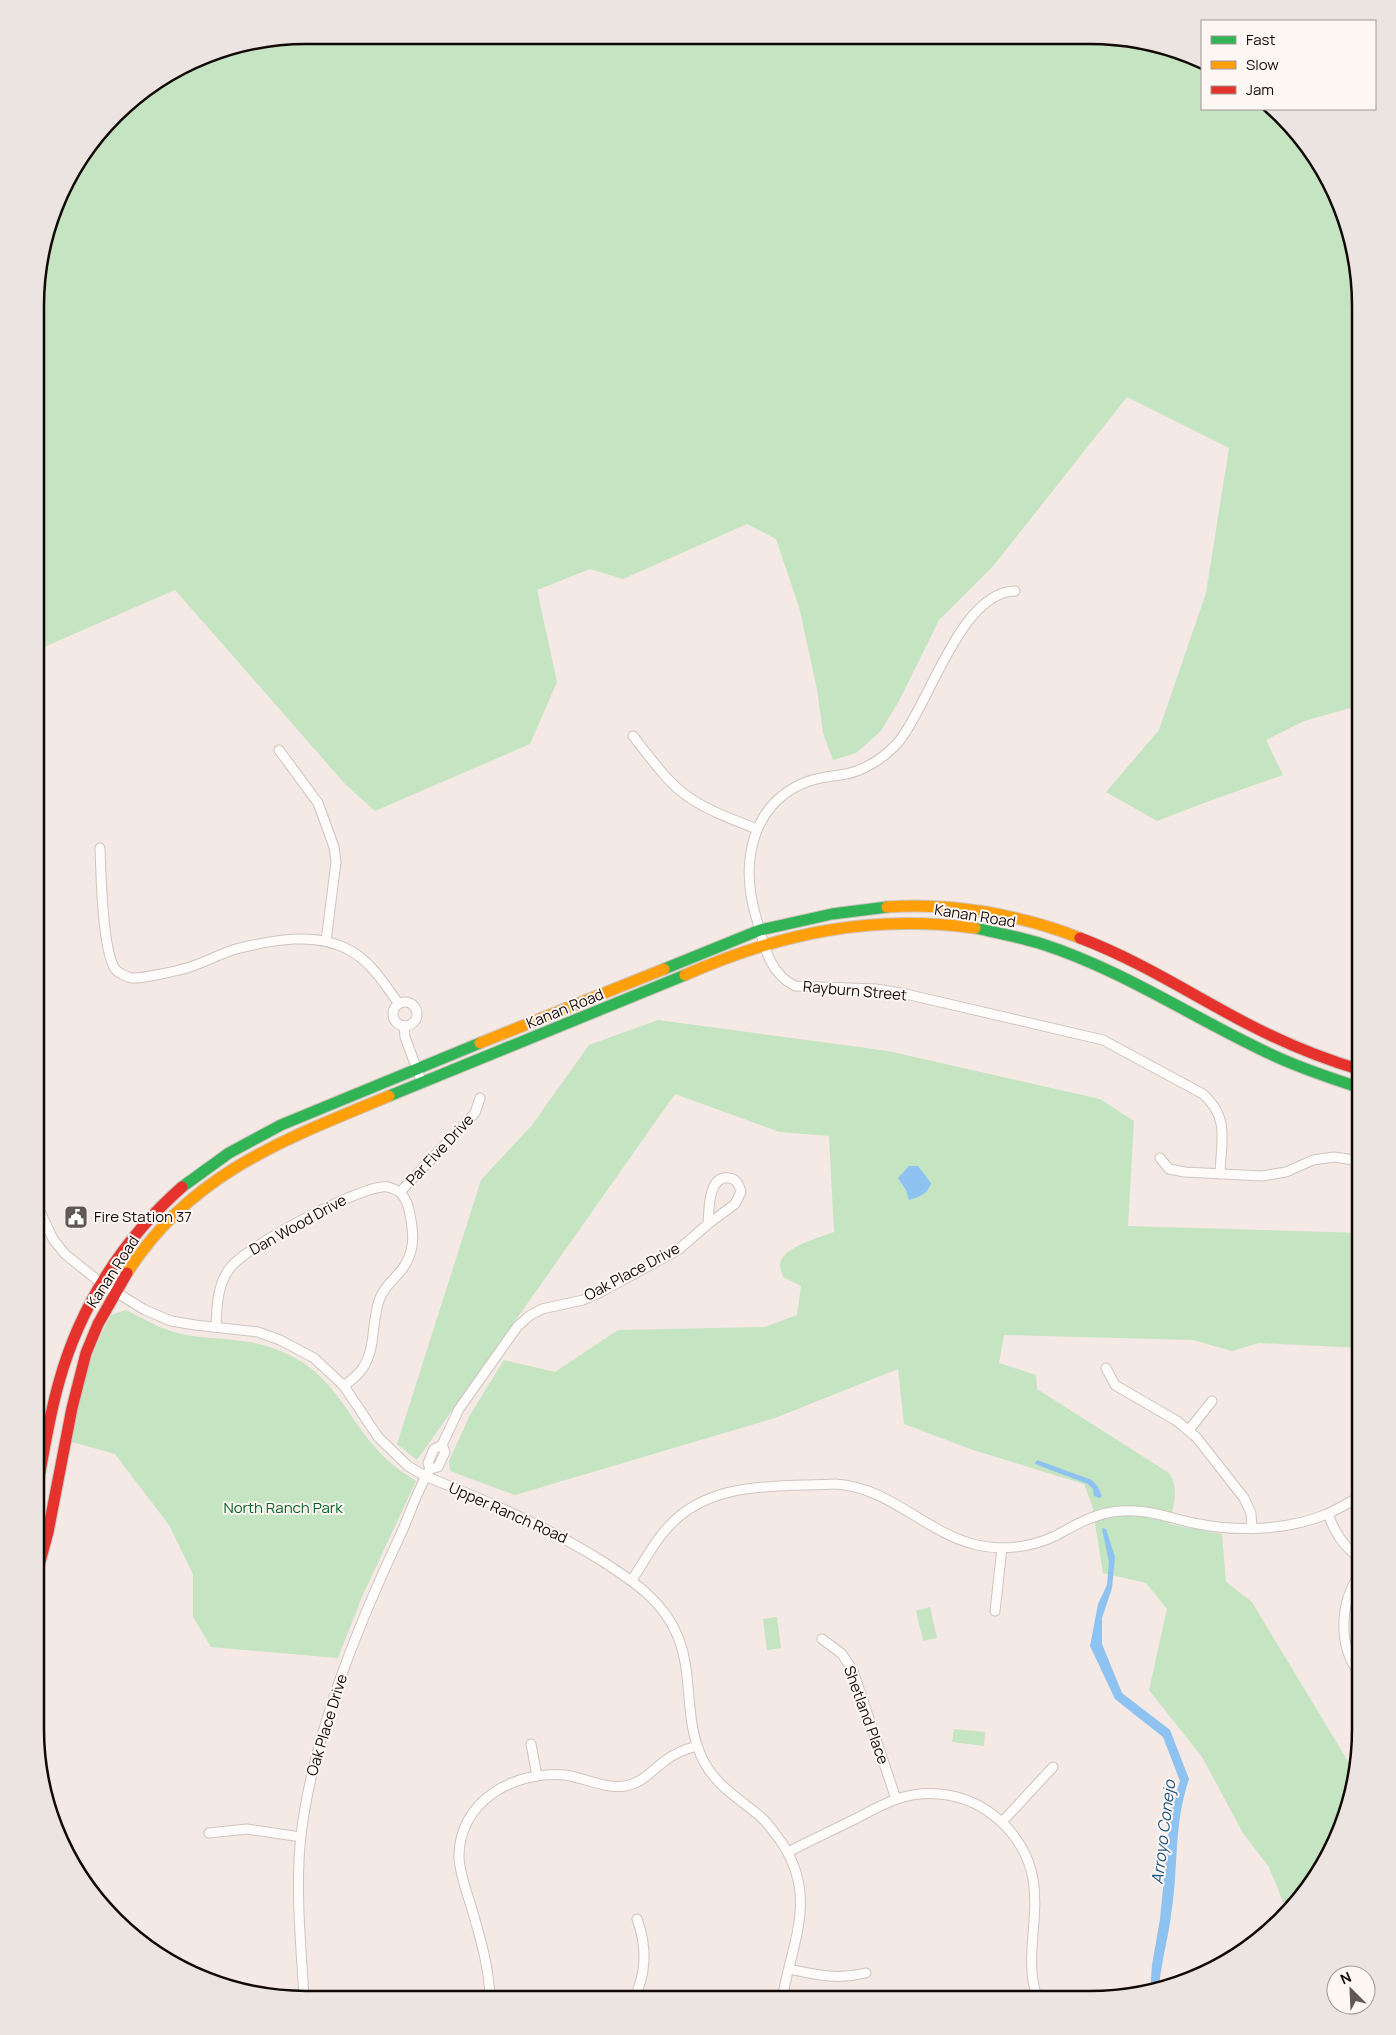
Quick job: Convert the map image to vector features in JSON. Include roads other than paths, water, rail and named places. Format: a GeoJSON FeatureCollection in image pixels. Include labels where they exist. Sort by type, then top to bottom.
{"type":"FeatureCollection","features":[{"type":"Feature","properties":{"kind":"main road","name":"Kanan Road"},"geometry":{"type":"LineString","coordinates":[[44,1454],[59,1381],[85,1313],[101,1283],[128,1244],[153,1217],[192,1179],[215,1162],[286,1122],[760,930],[822,915],[895,907],[956,909],[1018,919],[1065,932],[1110,950],[1297,1048],[1336,1064],[1352,1068]]}},
{"type":"Feature","properties":{"kind":"main road","name":"Kanan Road"},"geometry":{"type":"LineString","coordinates":[[44,1552],[77,1382],[102,1312],[142,1251],[180,1210],[220,1177],[250,1158],[292,1136],[765,944],[850,926],[894,923],[955,926],[1015,936],[1060,950],[1104,967],[1291,1065],[1352,1086]]}},
{"type":"Feature","properties":{"kind":"street","name":"Rayburn Street"},"geometry":{"type":"LineString","coordinates":[[1015,590],[1005,591],[985,601],[968,620],[907,729],[891,750],[877,761],[860,769],[808,782],[785,793],[775,802],[756,829],[752,845],[749,880],[751,901],[760,930],[775,971],[783,980],[795,986],[876,989],[906,994],[1088,1035],[1118,1047],[1203,1094],[1214,1103],[1222,1124],[1220,1174]]}},
{"type":"Feature","properties":{"kind":"street"},"geometry":{"type":"LineString","coordinates":[[633,736],[670,781],[689,797],[706,808],[756,829]]}},
{"type":"Feature","properties":{"kind":"street"},"geometry":{"type":"LineString","coordinates":[[279,750],[318,804],[334,847],[336,862],[326,941]]}},
{"type":"Feature","properties":{"kind":"street"},"geometry":{"type":"LineString","coordinates":[[100,848],[106,934],[111,961],[117,972],[130,978],[186,969],[236,949],[282,941],[306,939],[326,941],[334,942],[352,951],[368,963],[398,1004]]}},
{"type":"Feature","properties":{"kind":"street"},"geometry":{"type":"LineString","coordinates":[[408,1002],[416,1010],[414,1021],[404,1026],[397,1023],[393,1016],[394,1008],[398,1004],[408,1002]]}},
{"type":"Feature","properties":{"kind":"street"},"geometry":{"type":"LineString","coordinates":[[404,1026],[405,1037],[422,1083]]}},
{"type":"Feature","properties":{"kind":"street","name":"Par Five Drive"},"geometry":{"type":"LineString","coordinates":[[344,1386],[359,1373],[366,1362],[371,1350],[380,1298],[387,1285],[404,1267],[411,1252],[414,1241],[408,1204],[400,1192],[475,1113],[480,1098]]}},
{"type":"Feature","properties":{"kind":"street"},"geometry":{"type":"LineString","coordinates":[[1160,1158],[1169,1169],[1185,1172],[1274,1175],[1313,1160],[1334,1157],[1352,1160]]}},
{"type":"Feature","properties":{"kind":"street","name":"Oak Place Drive"},"geometry":{"type":"LineString","coordinates":[[304,1991],[299,1905],[301,1837],[310,1781],[338,1686],[378,1584],[428,1472],[428,1463],[434,1449],[442,1446],[459,1409],[517,1327],[529,1316],[542,1309],[583,1300],[599,1293],[678,1250],[735,1204],[742,1192],[739,1184],[733,1179],[725,1177],[717,1180],[713,1186],[708,1224]]}},
{"type":"Feature","properties":{"kind":"street","name":"Dan Wood Drive"},"geometry":{"type":"LineString","coordinates":[[216,1327],[221,1284],[230,1268],[242,1256],[288,1228],[345,1198],[383,1187],[392,1188],[400,1192]]}},
{"type":"Feature","properties":{"kind":"street","name":"Upper Ranch Road"},"geometry":{"type":"LineString","coordinates":[[44,1219],[54,1239],[65,1254],[101,1283],[145,1310],[171,1321],[258,1332],[280,1340],[314,1358],[344,1386],[378,1437],[408,1466],[428,1472],[572,1542],[632,1580],[660,1606],[679,1639],[683,1656],[691,1724],[704,1762],[732,1796],[765,1820],[788,1852],[798,1877],[801,1912],[784,1991]]}},
{"type":"Feature","properties":{"kind":"street"},"geometry":{"type":"LineString","coordinates":[[1106,1368],[1115,1385],[1189,1430],[1244,1498],[1250,1513],[1252,1529]]}},
{"type":"Feature","properties":{"kind":"street"},"geometry":{"type":"LineString","coordinates":[[1189,1430],[1212,1400]]}},
{"type":"Feature","properties":{"kind":"street"},"geometry":{"type":"LineString","coordinates":[[632,1580],[662,1535],[682,1514],[716,1495],[750,1489],[836,1484],[852,1485],[888,1499],[941,1532],[957,1539],[979,1546],[1002,1548],[1037,1543],[1089,1518],[1124,1510],[1150,1512],[1214,1527],[1252,1529],[1290,1525],[1328,1514],[1352,1500]]}},
{"type":"Feature","properties":{"kind":"street"},"geometry":{"type":"LineString","coordinates":[[1328,1514],[1341,1541],[1352,1551]]}},
{"type":"Feature","properties":{"kind":"street"},"geometry":{"type":"LineString","coordinates":[[994,1611],[1002,1548]]}},
{"type":"Feature","properties":{"kind":"street"},"geometry":{"type":"LineString","coordinates":[[1352,1590],[1349,1596],[1344,1627],[1346,1643],[1352,1662]]}},
{"type":"Feature","properties":{"kind":"street","name":"Shetland Place"},"geometry":{"type":"LineString","coordinates":[[822,1639],[842,1654],[853,1671],[896,1800]]}},
{"type":"Feature","properties":{"kind":"street"},"geometry":{"type":"LineString","coordinates":[[531,1744],[537,1776]]}},
{"type":"Feature","properties":{"kind":"street"},"geometry":{"type":"LineString","coordinates":[[490,1991],[490,1974],[461,1873],[459,1857],[461,1841],[470,1817],[486,1797],[507,1784],[537,1776],[566,1775],[606,1786],[626,1786],[636,1783],[673,1756],[697,1746]]}},
{"type":"Feature","properties":{"kind":"street"},"geometry":{"type":"LineString","coordinates":[[1002,1822],[1053,1767]]}},
{"type":"Feature","properties":{"kind":"street"},"geometry":{"type":"LineString","coordinates":[[788,1852],[896,1800],[927,1794],[954,1796],[980,1806],[1002,1822],[1022,1848],[1033,1880],[1035,1901],[1031,1968],[1035,1991]]}},
{"type":"Feature","properties":{"kind":"street"},"geometry":{"type":"LineString","coordinates":[[209,1833],[247,1829],[301,1837]]}},
{"type":"Feature","properties":{"kind":"street"},"geometry":{"type":"LineString","coordinates":[[637,1919],[642,1933],[645,1961],[643,1975],[637,1991]]}},
{"type":"Feature","properties":{"kind":"street"},"geometry":{"type":"LineString","coordinates":[[789,1969],[834,1978],[851,1977],[866,1973]]}},
{"type":"Feature","properties":{"kind":"water"},"geometry":{"type":"Polygon","coordinates":[[[909,1166],[918,1166],[931,1183],[930,1187],[920,1196],[909,1200],[906,1190],[898,1178],[909,1166]]]}},
{"type":"Feature","properties":{"kind":"water"},"geometry":{"type":"Polygon","coordinates":[[[1037,1460],[1092,1480],[1102,1496],[1100,1498],[1094,1496],[1093,1489],[1088,1484],[1035,1464],[1037,1460]]]}},
{"type":"Feature","properties":{"kind":"water"},"geometry":{"type":"Polygon","coordinates":[[[1102,1529],[1106,1529],[1115,1557],[1112,1588],[1102,1618],[1102,1644],[1122,1693],[1170,1730],[1189,1779],[1178,1830],[1170,1925],[1160,1981],[1151,1984],[1160,1919],[1171,1808],[1180,1781],[1163,1737],[1115,1699],[1090,1646],[1098,1604],[1107,1585],[1109,1562],[1102,1529]]]}},
{"type":"Feature","properties":{"kind":"place","name":"Fire Station 37"},"geometry":{"type":"Point","coordinates":[76,1217]}},
{"type":"Feature","properties":{"kind":"park label","name":"North Ranch Park"},"geometry":{"type":"Point","coordinates":[283,1508]}},
{"type":"Feature","properties":{"kind":"water label","name":"Arroyo Conejo"},"geometry":{"type":"Point","coordinates":[1163,1832]}}]}
